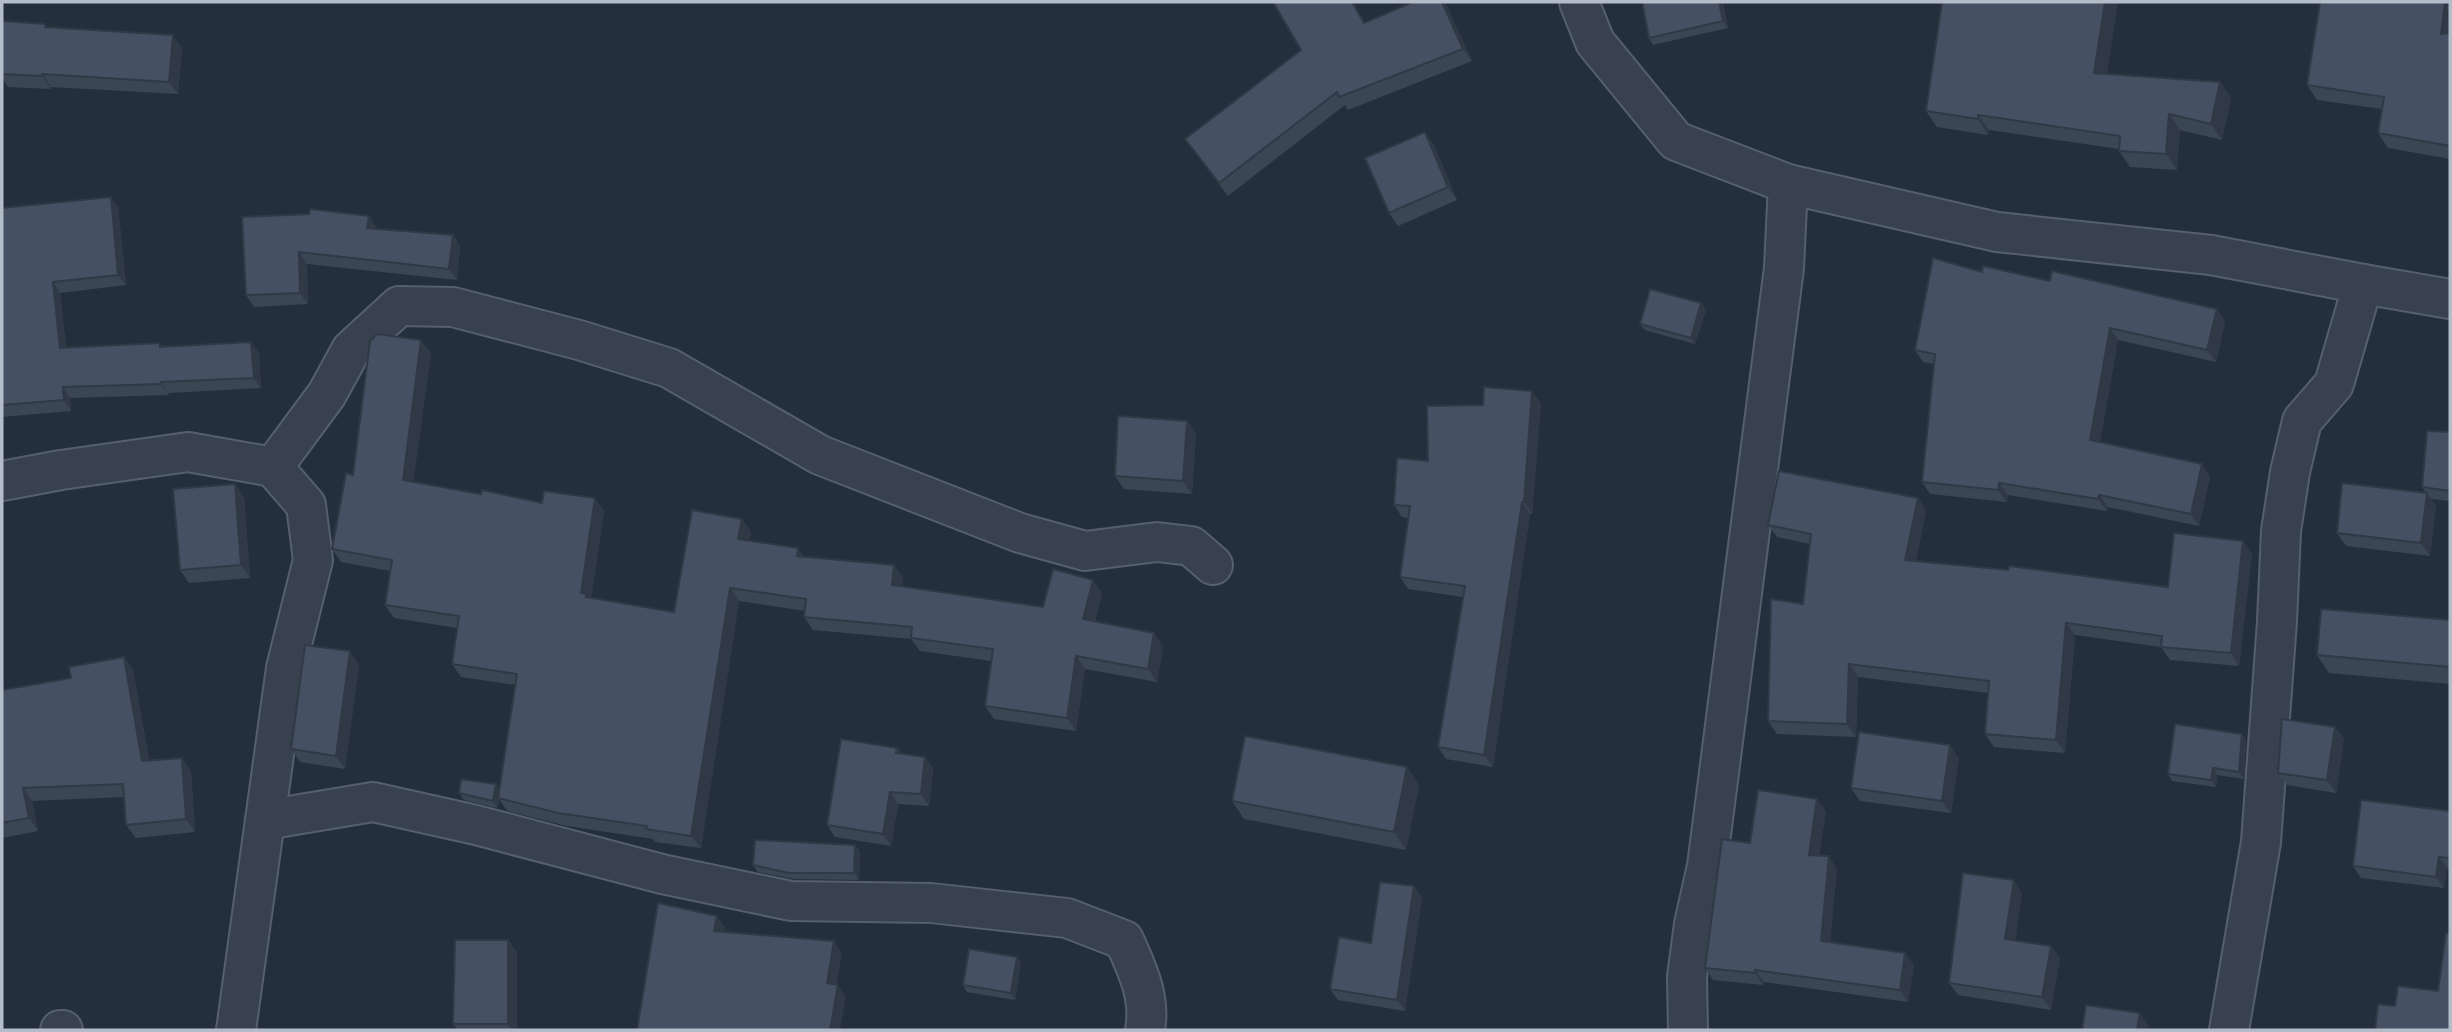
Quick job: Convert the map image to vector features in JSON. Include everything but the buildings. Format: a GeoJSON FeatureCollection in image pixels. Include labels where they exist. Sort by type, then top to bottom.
{"type":"FeatureCollection","features":[{"type":"Feature","properties":{"kind":"street"},"geometry":{"type":"LineString","coordinates":[[1579,2],[1595,42],[1676,141],[1788,184],[1997,232],[2211,255],[2450,299]]}},
{"type":"Feature","properties":{"kind":"street"},"geometry":{"type":"LineString","coordinates":[[1688,1030],[1687,977],[1693,925],[1707,866],[1784,268],[1788,184]]}},
{"type":"Feature","properties":{"kind":"street"},"geometry":{"type":"LineString","coordinates":[[2229,1030],[2261,842],[2281,531],[2290,472],[2302,421],[2334,384],[2362,284]]}},
{"type":"Feature","properties":{"kind":"street"},"geometry":{"type":"LineString","coordinates":[[273,467],[327,394],[351,350],[399,306],[453,307],[579,340],[669,368],[820,455],[1020,533],[1085,551],[1157,542],[1191,546],[1213,565]]}},
{"type":"Feature","properties":{"kind":"street"},"geometry":{"type":"LineString","coordinates":[[2,481],[188,452],[273,467],[306,505],[313,560],[286,668],[236,1030]]}},
{"type":"Feature","properties":{"kind":"street"},"geometry":{"type":"LineString","coordinates":[[265,820],[373,802],[476,825],[662,874],[791,901],[931,903],[1067,918],[1124,940],[1143,985],[1147,1019],[1145,1030]]}}]}
